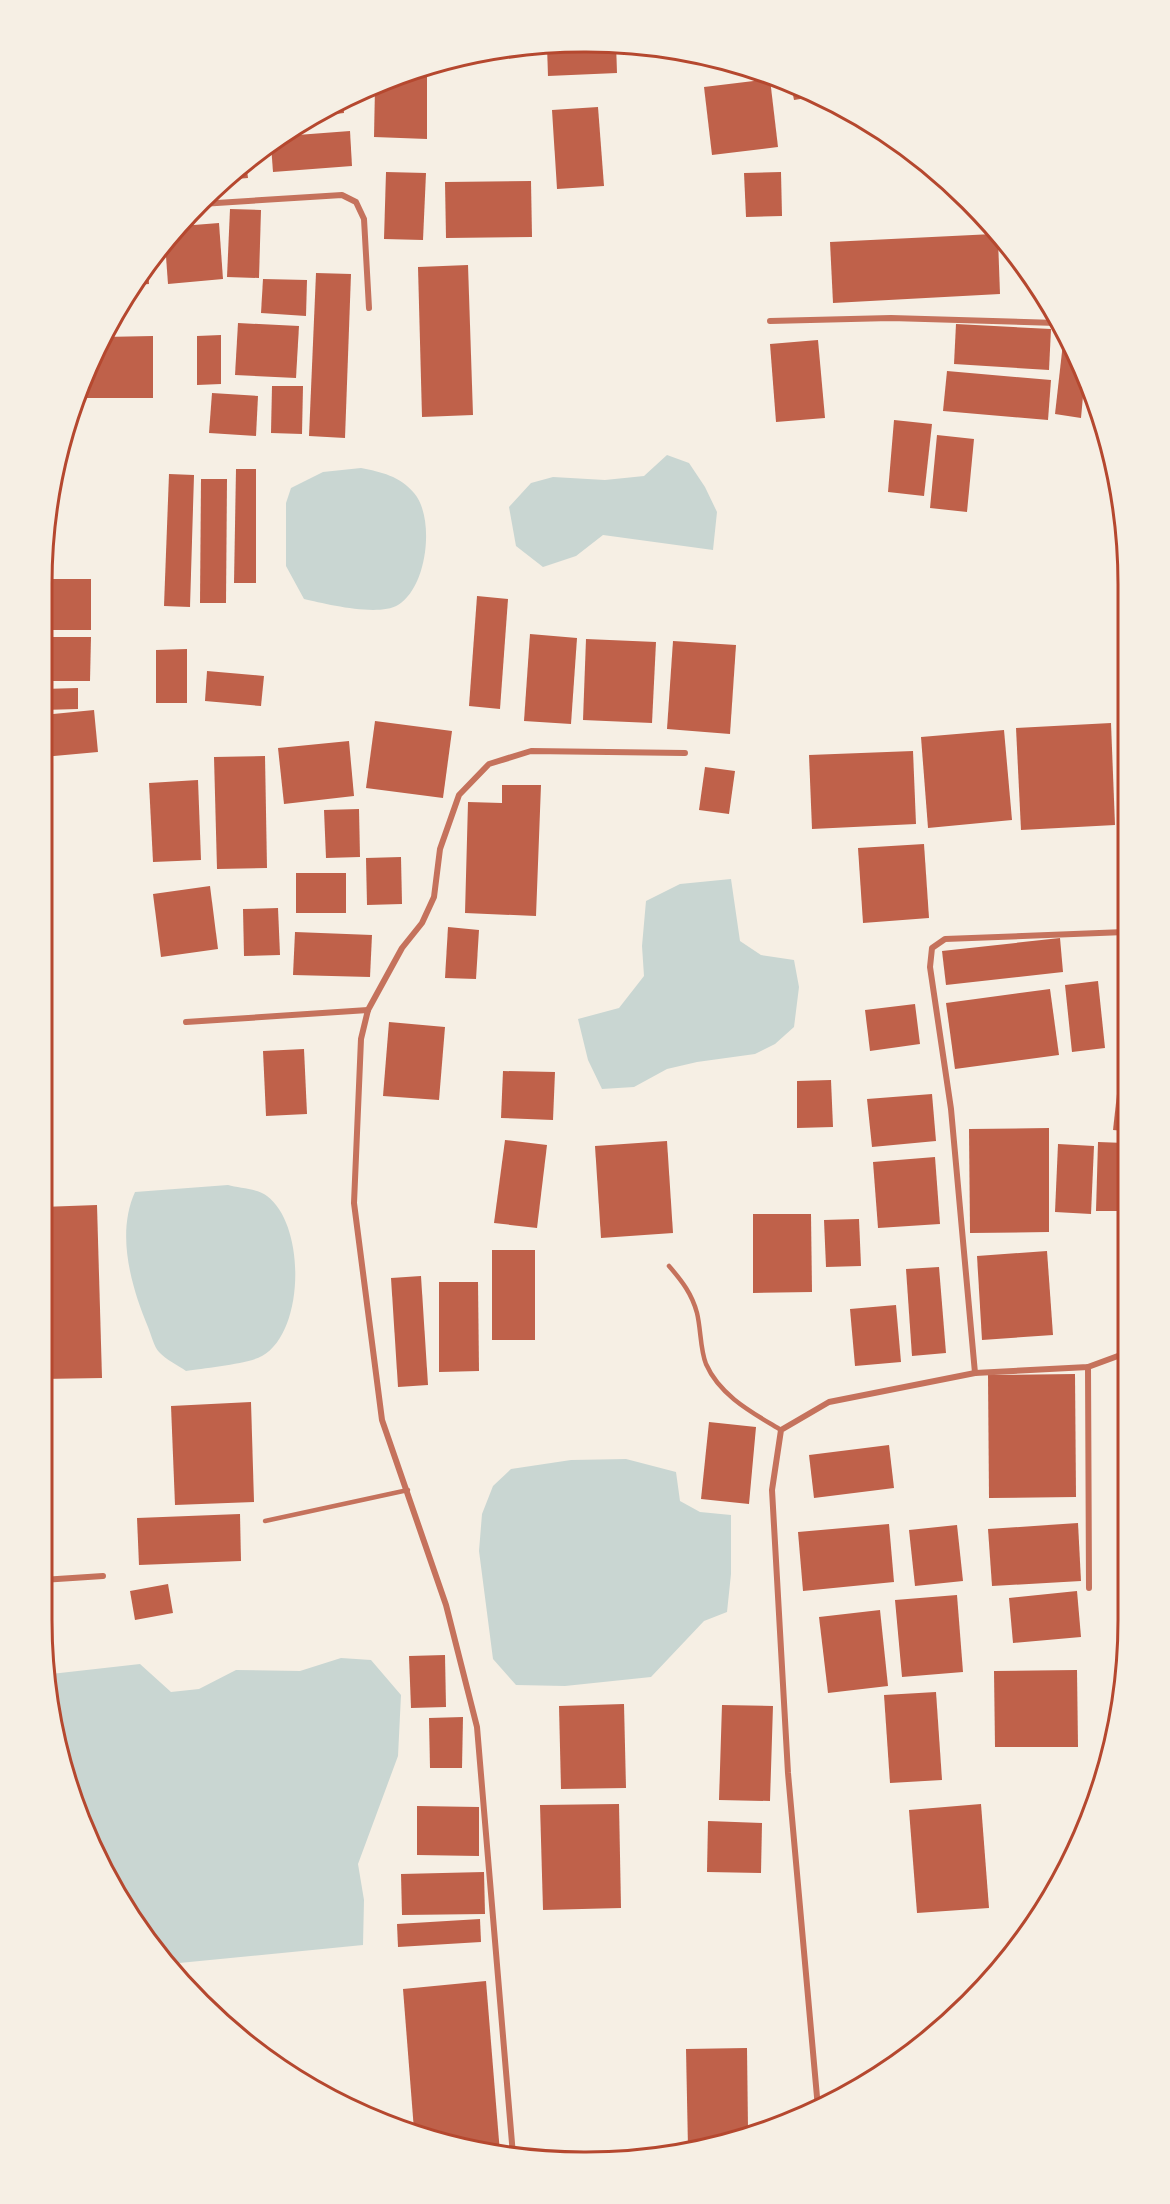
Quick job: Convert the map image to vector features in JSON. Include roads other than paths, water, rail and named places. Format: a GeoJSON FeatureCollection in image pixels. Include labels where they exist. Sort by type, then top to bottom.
{"type":"FeatureCollection","features":[{"type":"Feature","properties":{"kind":"street"},"geometry":{"type":"LineString","coordinates":[[213,203],[342,195],[356,202],[364,219],[369,308]]}},
{"type":"Feature","properties":{"kind":"street"},"geometry":{"type":"LineString","coordinates":[[770,321],[891,318],[1048,323]]}},
{"type":"Feature","properties":{"kind":"street"},"geometry":{"type":"LineString","coordinates":[[512,2147],[477,1726],[446,1605],[382,1420],[354,1203],[361,1039],[368,1010],[402,948],[422,923],[434,897],[440,849],[459,795],[489,764],[531,751],[685,753]]}},
{"type":"Feature","properties":{"kind":"street"},"geometry":{"type":"LineString","coordinates":[[975,1373],[951,1109],[930,967],[932,948],[945,939],[1118,932]]}},
{"type":"Feature","properties":{"kind":"street"},"geometry":{"type":"LineString","coordinates":[[186,1022],[368,1010]]}},
{"type":"Feature","properties":{"kind":"street"},"geometry":{"type":"LineString","coordinates":[[817,2099],[788,1773],[772,1490],[781,1430],[829,1402],[975,1373],[1089,1367],[1118,1356]]}},
{"type":"Feature","properties":{"kind":"street"},"geometry":{"type":"LineString","coordinates":[[1089,1367],[1089,1588]]}},
{"type":"Feature","properties":{"kind":"street"},"geometry":{"type":"LineString","coordinates":[[52,1579],[103,1576]]}},
{"type":"Feature","properties":{"kind":"lane"},"geometry":{"type":"LineString","coordinates":[[669,1266],[687,1287],[697,1313],[705,1362],[714,1376],[737,1403],[781,1430]]}},
{"type":"Feature","properties":{"kind":"lane"},"geometry":{"type":"LineString","coordinates":[[265,1521],[408,1490]]}}]}
